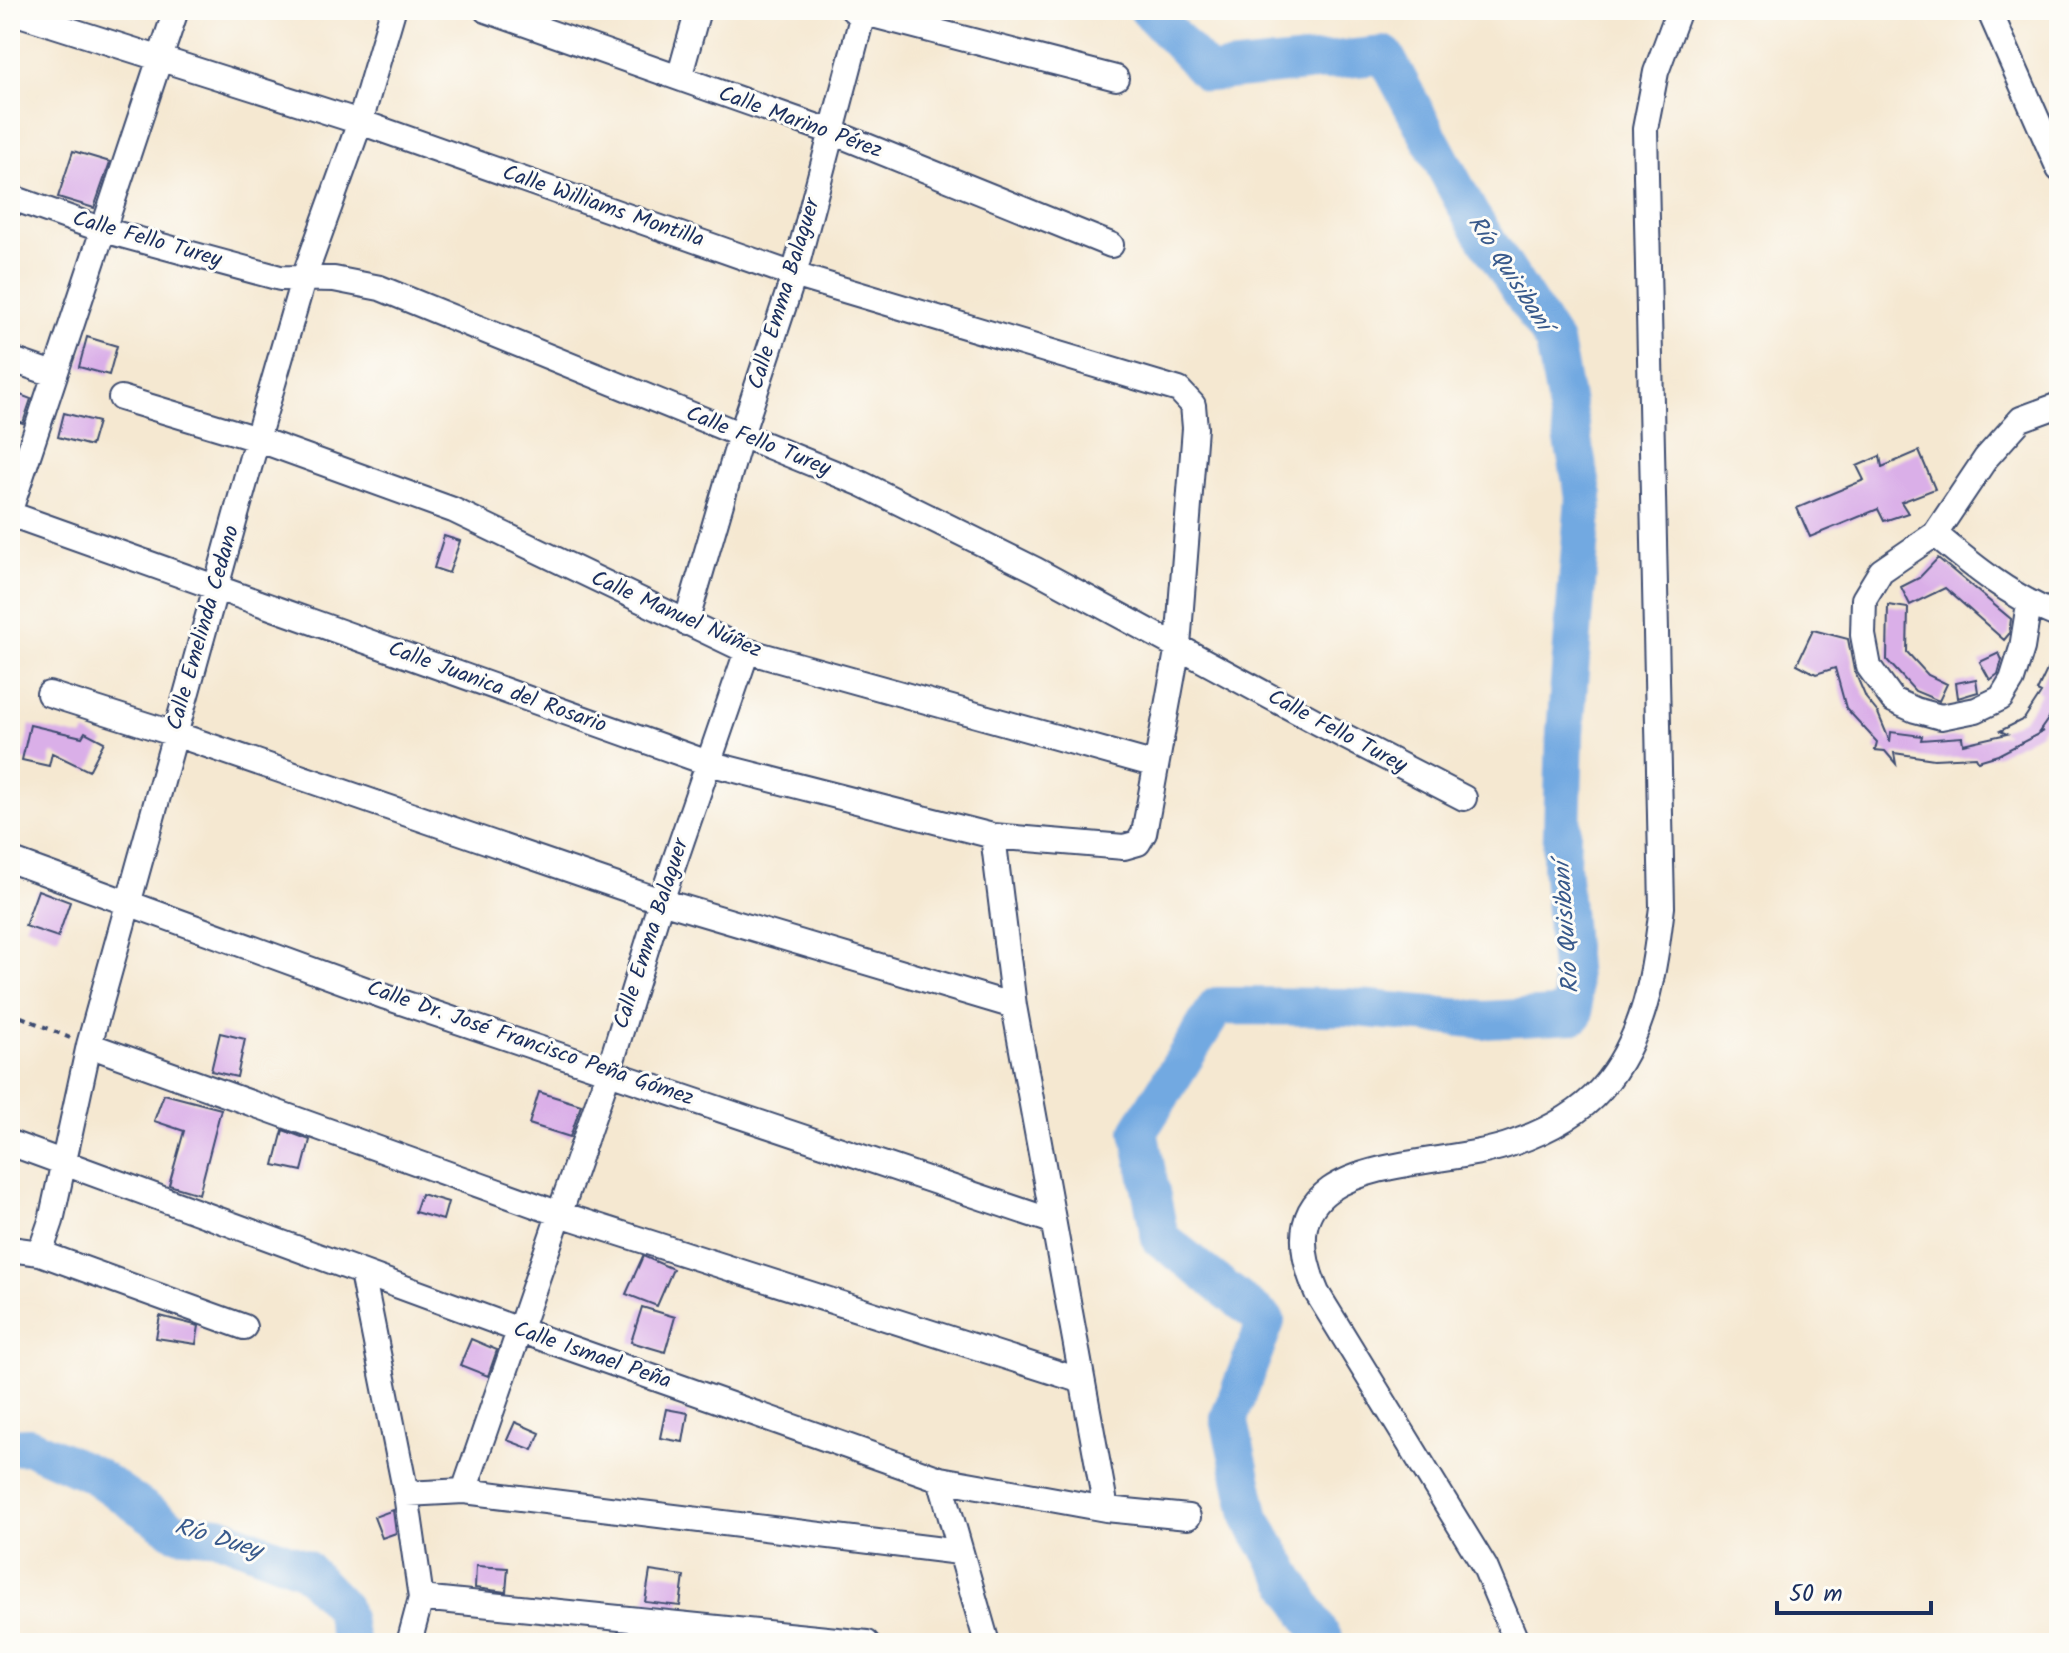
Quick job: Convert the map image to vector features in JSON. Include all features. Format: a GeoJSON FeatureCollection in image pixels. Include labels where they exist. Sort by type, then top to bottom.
{"type":"FeatureCollection","features":[{"type":"Feature","properties":{"kind":"street"},"geometry":{"type":"LineString","coordinates":[[10,512],[53,374],[176,10]]}},
{"type":"Feature","properties":{"kind":"street","name":"Calle Emelinda Cedano"},"geometry":{"type":"LineString","coordinates":[[40,1253],[89,1045],[257,439],[303,280],[360,122],[393,10]]}},
{"type":"Feature","properties":{"kind":"street","name":"Calle Marino Pérez"},"geometry":{"type":"LineString","coordinates":[[486,10],[832,132],[1111,245]]}},
{"type":"Feature","properties":{"kind":"street"},"geometry":{"type":"LineString","coordinates":[[679,78],[698,10]]}},
{"type":"Feature","properties":{"kind":"street"},"geometry":{"type":"LineString","coordinates":[[1517,1643],[1485,1567],[1317,1293],[1304,1264],[1307,1222],[1323,1192],[1356,1174],[1512,1144],[1563,1120],[1601,1089],[1642,1022],[1654,971],[1662,907],[1645,129],[1656,72],[1679,10]]}},
{"type":"Feature","properties":{"kind":"street"},"geometry":{"type":"LineString","coordinates":[[1989,10],[2059,169]]}},
{"type":"Feature","properties":{"kind":"street","name":"Calle Williams Montilla"},"geometry":{"type":"LineString","coordinates":[[10,11],[360,122],[794,275],[1179,390],[1193,405],[1195,428],[1178,646]]}},
{"type":"Feature","properties":{"kind":"street"},"geometry":{"type":"LineString","coordinates":[[860,12],[1116,78]]}},
{"type":"Feature","properties":{"kind":"street","name":"Calle Emma Balaguer"},"geometry":{"type":"LineString","coordinates":[[686,623],[741,435],[794,275],[860,12]]}},
{"type":"Feature","properties":{"kind":"street","name":"Calle Fello Turey"},"geometry":{"type":"LineString","coordinates":[[10,197],[103,230],[280,278],[334,279],[380,288],[862,484],[1178,646],[1464,798]]}},
{"type":"Feature","properties":{"kind":"street"},"geometry":{"type":"LineString","coordinates":[[10,359],[53,374]]}},
{"type":"Feature","properties":{"kind":"street","name":"Calle Manuel Núñez"},"geometry":{"type":"LineString","coordinates":[[121,398],[257,439],[453,510],[747,651],[1156,765]]}},
{"type":"Feature","properties":{"kind":"street"},"geometry":{"type":"LineString","coordinates":[[2029,604],[2022,648],[2001,698],[1976,710],[1941,717],[1893,700],[1869,667],[1863,635],[1864,599],[1881,571],[1935,534],[1986,458],[2021,419],[2059,405]]}},
{"type":"Feature","properties":{"kind":"street","name":"Calle Juanica del Rosario"},"geometry":{"type":"LineString","coordinates":[[10,512],[708,763],[993,836],[1124,847],[1138,843],[1144,833],[1156,765]]}},
{"type":"Feature","properties":{"kind":"street"},"geometry":{"type":"LineString","coordinates":[[1935,534],[1985,576],[2029,604],[2059,616]]}},
{"type":"Feature","properties":{"kind":"street"},"geometry":{"type":"LineString","coordinates":[[1156,765],[1178,646]]}},
{"type":"Feature","properties":{"kind":"street","name":"Calle Emma Balaguer"},"geometry":{"type":"LineString","coordinates":[[464,1491],[557,1213],[609,1070],[661,901],[747,651]]}},
{"type":"Feature","properties":{"kind":"street"},"geometry":{"type":"LineString","coordinates":[[49,694],[175,734],[661,901],[1014,1006]]}},
{"type":"Feature","properties":{"kind":"street"},"geometry":{"type":"LineString","coordinates":[[993,836],[1014,1006],[1106,1509]]}},
{"type":"Feature","properties":{"kind":"street","name":"Calle Dr. José Francisco Peña Gómez"},"geometry":{"type":"LineString","coordinates":[[10,860],[386,997],[1052,1221]]}},
{"type":"Feature","properties":{"kind":"street"},"geometry":{"type":"LineString","coordinates":[[89,1045],[557,1213],[1082,1381]]}},
{"type":"Feature","properties":{"kind":"street","name":"Calle Ismael Peña"},"geometry":{"type":"LineString","coordinates":[[10,1143],[519,1330],[940,1479],[1106,1509],[1188,1517]]}},
{"type":"Feature","properties":{"kind":"street"},"geometry":{"type":"LineString","coordinates":[[10,1249],[40,1253],[244,1327]]}},
{"type":"Feature","properties":{"kind":"street"},"geometry":{"type":"LineString","coordinates":[[362,1273],[406,1494],[421,1598],[409,1643]]}},
{"type":"Feature","properties":{"kind":"street"},"geometry":{"type":"LineString","coordinates":[[940,1479],[987,1643]]}},
{"type":"Feature","properties":{"kind":"street"},"geometry":{"type":"LineString","coordinates":[[406,1494],[464,1491],[959,1552]]}},
{"type":"Feature","properties":{"kind":"street"},"geometry":{"type":"LineString","coordinates":[[421,1598],[867,1643]]}},
{"type":"Feature","properties":{"kind":"path"},"geometry":{"type":"LineString","coordinates":[[10,1012],[89,1045]]}},
{"type":"Feature","properties":{"kind":"building"},"geometry":{"type":"Polygon","coordinates":[[[73,151],[110,162],[94,208],[58,197],[73,151]]]}},
{"type":"Feature","properties":{"kind":"building"},"geometry":{"type":"Polygon","coordinates":[[[87,337],[117,346],[109,375],[79,367],[87,337]]]}},
{"type":"Feature","properties":{"kind":"building"},"geometry":{"type":"Polygon","coordinates":[[[10,391],[31,399],[23,423],[10,419],[10,391]]]}},
{"type":"Feature","properties":{"kind":"building"},"geometry":{"type":"Polygon","coordinates":[[[64,413],[98,422],[91,446],[58,437],[64,413]]]}},
{"type":"Feature","properties":{"kind":"building"},"geometry":{"type":"Polygon","coordinates":[[[1919,451],[1935,489],[1901,502],[1908,513],[1884,521],[1878,509],[1810,537],[1797,508],[1864,480],[1857,466],[1880,456],[1882,467],[1919,451]]]}},
{"type":"Feature","properties":{"kind":"building"},"geometry":{"type":"Polygon","coordinates":[[[444,536],[460,541],[449,573],[434,568],[444,536]]]}},
{"type":"Feature","properties":{"kind":"building"},"geometry":{"type":"Polygon","coordinates":[[[1938,558],[2011,619],[2009,634],[2004,640],[1945,588],[1910,605],[1901,587],[1919,578],[1938,558]]]}},
{"type":"Feature","properties":{"kind":"building"},"geometry":{"type":"Polygon","coordinates":[[[1888,605],[1908,608],[1907,652],[1928,675],[1947,684],[1939,701],[1915,691],[1887,660],[1888,605]]]}},
{"type":"Feature","properties":{"kind":"building"},"geometry":{"type":"Polygon","coordinates":[[[1813,630],[1848,639],[1854,670],[1890,742],[1891,732],[1922,736],[1921,740],[1962,737],[1963,744],[2007,734],[2000,731],[2024,719],[2041,693],[2037,691],[2059,645],[2059,701],[2056,699],[2053,712],[2039,732],[2044,731],[1998,755],[1978,761],[1976,757],[1934,759],[1894,753],[1896,764],[1885,751],[1875,750],[1877,742],[1846,708],[1835,668],[1816,674],[1797,664],[1813,630]]]}},
{"type":"Feature","properties":{"kind":"building"},"geometry":{"type":"Polygon","coordinates":[[[1999,653],[2002,660],[1998,674],[1990,680],[1980,662],[1999,653]]]}},
{"type":"Feature","properties":{"kind":"building"},"geometry":{"type":"Polygon","coordinates":[[[1976,679],[1978,692],[1958,698],[1956,683],[1976,679]]]}},
{"type":"Feature","properties":{"kind":"building"},"geometry":{"type":"Polygon","coordinates":[[[30,725],[82,737],[85,732],[104,742],[89,771],[52,753],[49,766],[22,760],[30,725]]]}},
{"type":"Feature","properties":{"kind":"building"},"geometry":{"type":"Polygon","coordinates":[[[38,890],[70,902],[58,937],[25,926],[38,890]]]}},
{"type":"Feature","properties":{"kind":"building"},"geometry":{"type":"Polygon","coordinates":[[[220,1033],[245,1039],[237,1077],[211,1071],[220,1033]]]}},
{"type":"Feature","properties":{"kind":"building"},"geometry":{"type":"Polygon","coordinates":[[[539,1092],[581,1105],[570,1137],[529,1124],[539,1092]]]}},
{"type":"Feature","properties":{"kind":"building"},"geometry":{"type":"Polygon","coordinates":[[[164,1094],[221,1109],[199,1194],[169,1185],[184,1131],[154,1121],[164,1094]]]}},
{"type":"Feature","properties":{"kind":"building"},"geometry":{"type":"Polygon","coordinates":[[[283,1130],[310,1140],[302,1171],[274,1165],[283,1130]]]}},
{"type":"Feature","properties":{"kind":"building"},"geometry":{"type":"Polygon","coordinates":[[[421,1194],[448,1202],[443,1220],[415,1212],[421,1194]]]}},
{"type":"Feature","properties":{"kind":"building"},"geometry":{"type":"Polygon","coordinates":[[[643,1256],[673,1269],[657,1306],[626,1294],[643,1256]]]}},
{"type":"Feature","properties":{"kind":"building"},"geometry":{"type":"Polygon","coordinates":[[[642,1307],[675,1317],[665,1352],[631,1342],[642,1307]]]}},
{"type":"Feature","properties":{"kind":"building"},"geometry":{"type":"Polygon","coordinates":[[[160,1316],[199,1326],[196,1344],[156,1338],[160,1316]]]}},
{"type":"Feature","properties":{"kind":"building"},"geometry":{"type":"Polygon","coordinates":[[[471,1339],[497,1350],[488,1376],[460,1365],[471,1339]]]}},
{"type":"Feature","properties":{"kind":"building"},"geometry":{"type":"Polygon","coordinates":[[[666,1409],[688,1413],[683,1442],[660,1438],[666,1409]]]}},
{"type":"Feature","properties":{"kind":"building"},"geometry":{"type":"Polygon","coordinates":[[[515,1422],[540,1433],[533,1450],[507,1440],[515,1422]]]}},
{"type":"Feature","properties":{"kind":"building"},"geometry":{"type":"Polygon","coordinates":[[[393,1510],[396,1533],[382,1538],[374,1517],[393,1510]]]}},
{"type":"Feature","properties":{"kind":"building"},"geometry":{"type":"Polygon","coordinates":[[[476,1566],[508,1568],[506,1592],[475,1588],[476,1566]]]}},
{"type":"Feature","properties":{"kind":"building"},"geometry":{"type":"Polygon","coordinates":[[[650,1571],[684,1576],[680,1606],[645,1602],[650,1571]]]}},
{"type":"Feature","properties":{"kind":"waterway","name":"Río Quisibaní"},"geometry":{"type":"LineString","coordinates":[[1148,10],[1208,73],[1385,55],[1470,214],[1554,343],[1584,497],[1565,733],[1561,865],[1574,1015],[1484,1020],[1348,1007],[1217,1006],[1139,1131],[1160,1238],[1266,1321],[1229,1418],[1251,1519],[1326,1643]]}},
{"type":"Feature","properties":{"kind":"waterway","name":"Río Duey"},"geometry":{"type":"LineString","coordinates":[[10,1447],[29,1446],[94,1475],[175,1531],[219,1535],[304,1568],[342,1607],[351,1643]]}}]}
